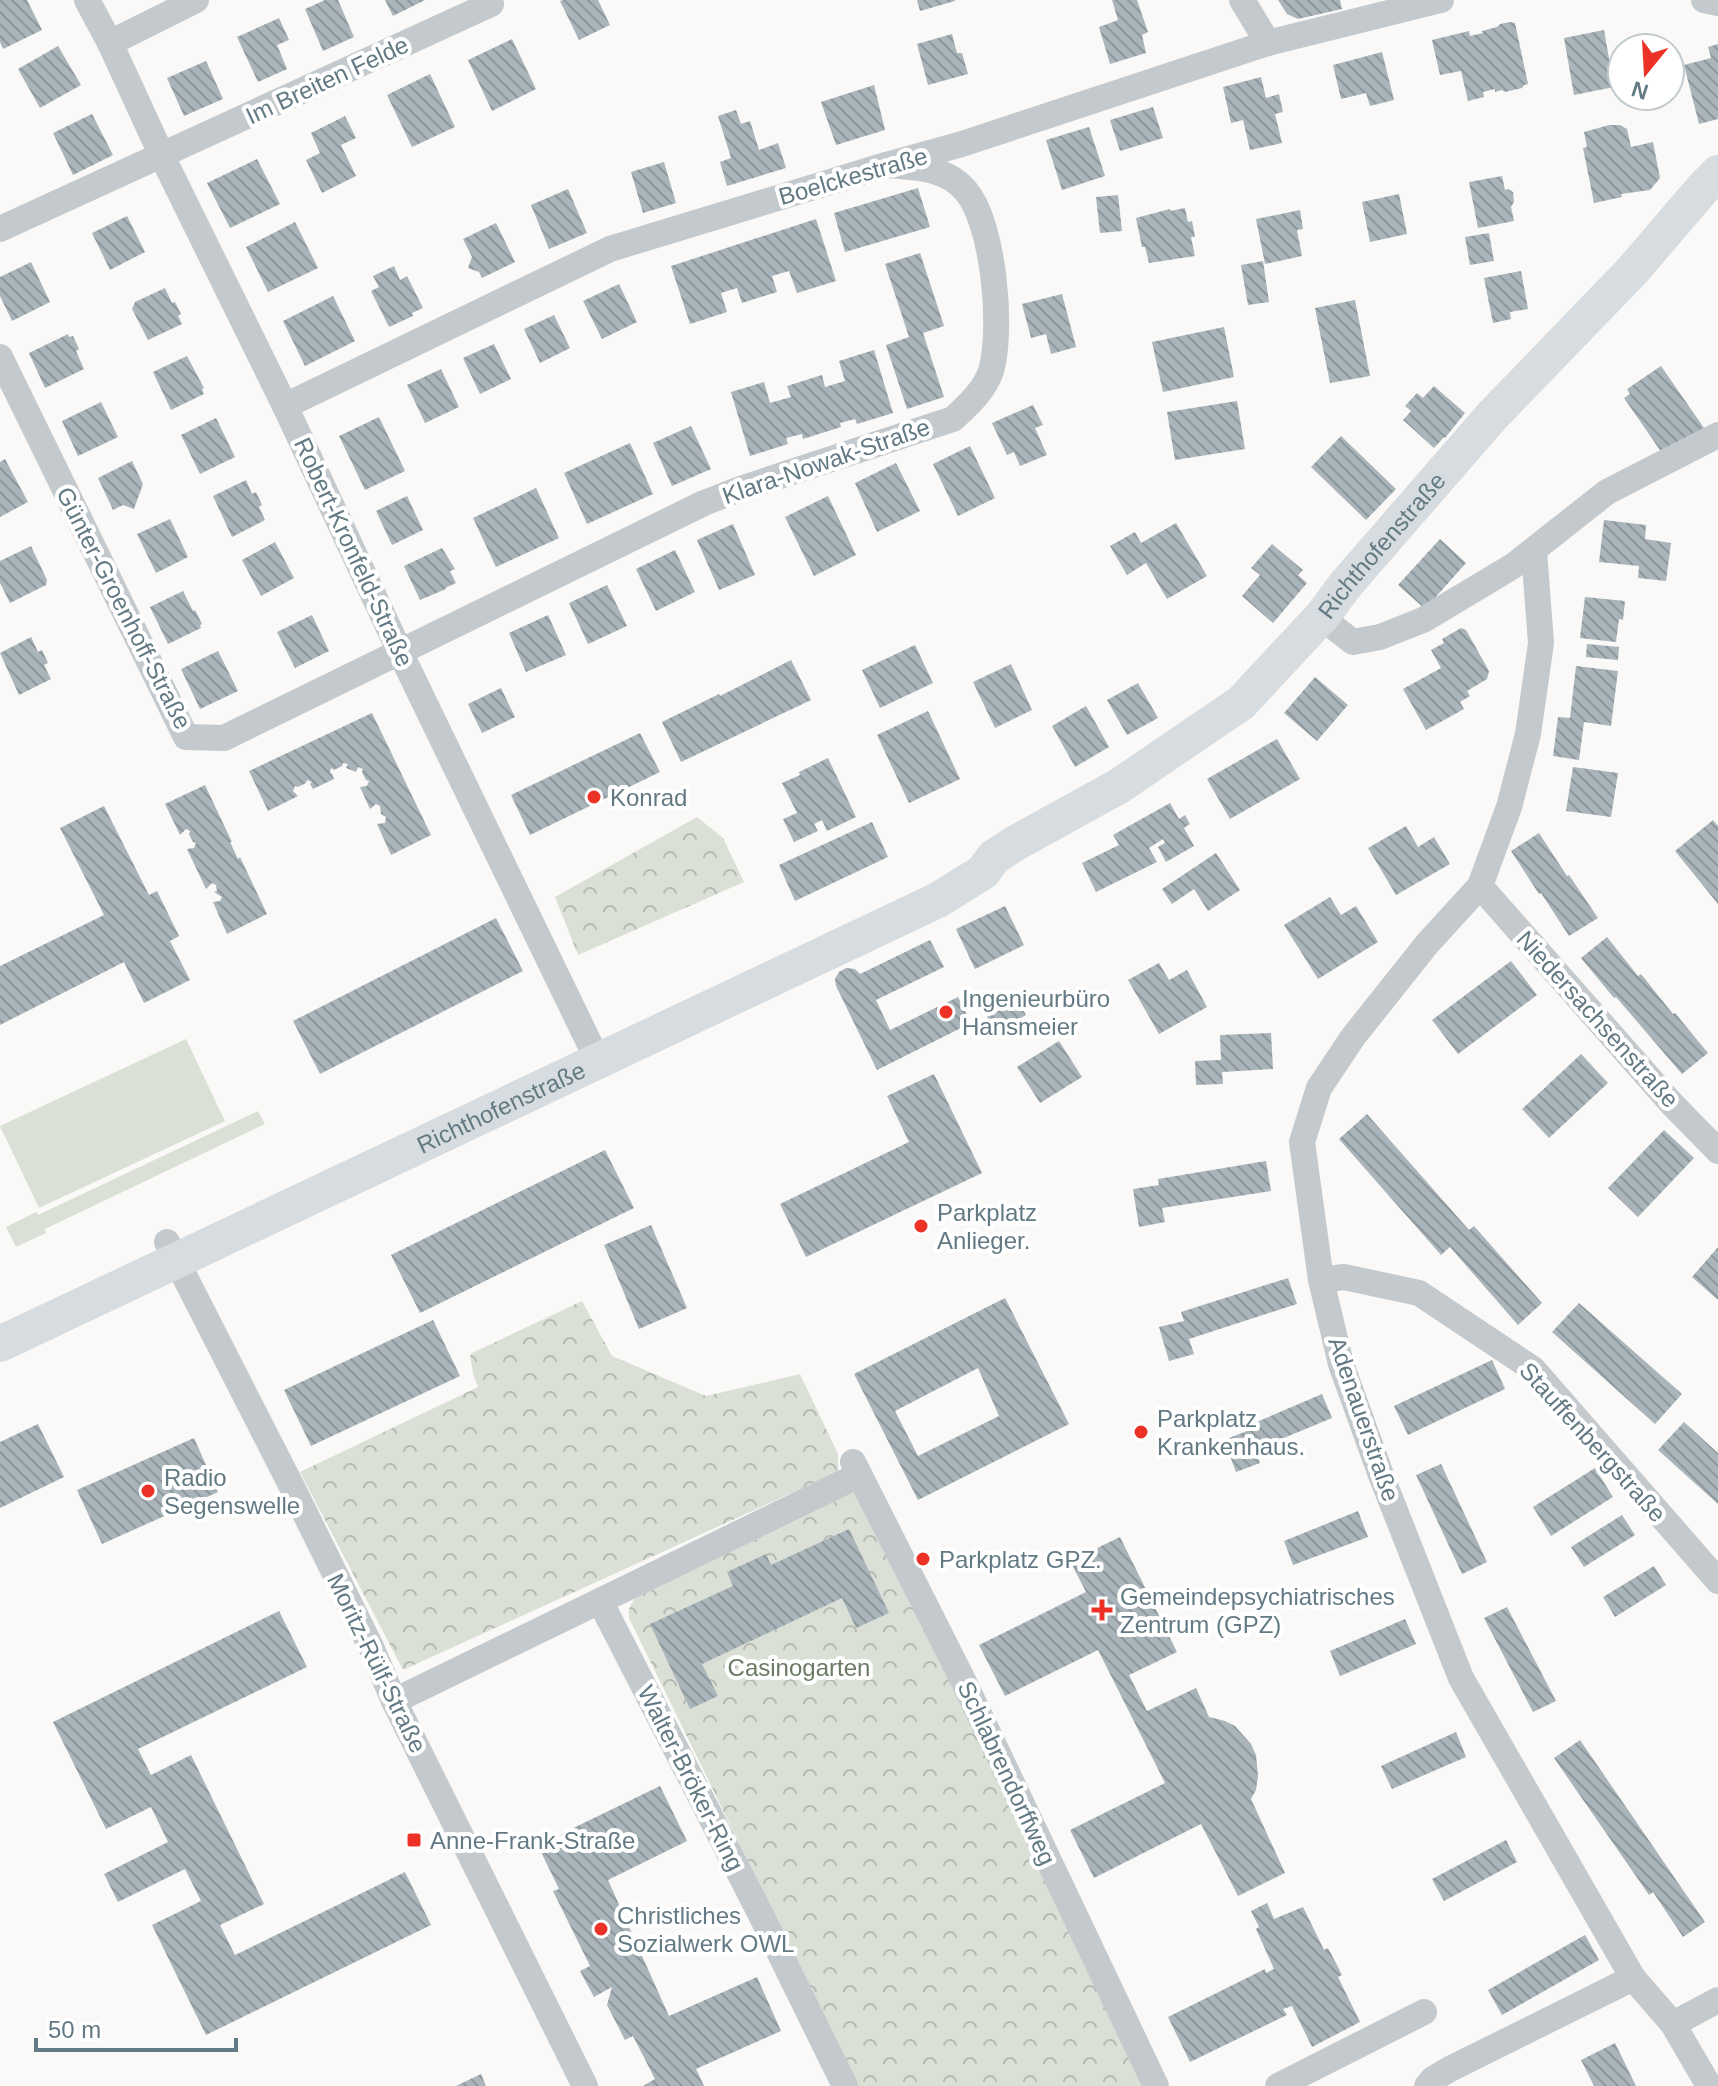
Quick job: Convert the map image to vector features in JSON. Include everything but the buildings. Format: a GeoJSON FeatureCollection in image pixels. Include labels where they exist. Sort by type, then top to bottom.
{"type":"FeatureCollection","features":[{"type":"Feature","properties":{"kind":"street","name":"Robert-Kronfeld-Straße"},"geometry":{"type":"LineString","coordinates":[[87,0],[285,406],[593,1052]]}},
{"type":"Feature","properties":{"kind":"street"},"geometry":{"type":"LineString","coordinates":[[110,43],[196,0]]}},
{"type":"Feature","properties":{"kind":"street"},"geometry":{"type":"LineString","coordinates":[[1242,0],[1268,43]]}},
{"type":"Feature","properties":{"kind":"street","name":"Boelckestraße"},"geometry":{"type":"LineString","coordinates":[[285,406],[610,249],[962,144],[1268,43],[1441,0]]}},
{"type":"Feature","properties":{"kind":"street"},"geometry":{"type":"LineString","coordinates":[[1704,0],[1718,3]]}},
{"type":"Feature","properties":{"kind":"street","name":"Im Breiten Felde"},"geometry":{"type":"LineString","coordinates":[[162,156],[491,4]]}},
{"type":"Feature","properties":{"kind":"street"},"geometry":{"type":"LineString","coordinates":[[0,229],[162,156]]}},
{"type":"Feature","properties":{"kind":"street","name":"Klara-Nowak-Straße"},"geometry":{"type":"LineString","coordinates":[[400,652],[704,503],[953,419],[976,398],[990,372],[996,341],[996,301],[984,227],[966,191],[944,173],[886,165]]}},
{"type":"Feature","properties":{"kind":"street","name":"Richthofenstraße"},"geometry":{"type":"LineString","coordinates":[[0,1322],[267,1216],[593,1052],[938,900],[983,872],[994,857],[1014,844],[1119,786],[1230,711],[1258,687],[1492,416],[1633,270],[1718,173]]}},
{"type":"Feature","properties":{"kind":"street","name":"Günter-Groenhoff-Straße"},"geometry":{"type":"LineString","coordinates":[[0,357],[186,737],[224,738],[400,652]]}},
{"type":"Feature","properties":{"kind":"street"},"geometry":{"type":"LineString","coordinates":[[1323,615],[1353,642],[1380,637],[1423,620],[1513,566],[1607,492],[1718,435]]}},
{"type":"Feature","properties":{"kind":"street","name":"Adenauerstraße"},"geometry":{"type":"LineString","coordinates":[[1534,551],[1541,643],[1528,734],[1509,807],[1480,886],[1427,944],[1353,1037],[1319,1088],[1302,1142],[1321,1280],[1341,1364],[1461,1678],[1633,1978],[1673,2024],[1709,2086]]}},
{"type":"Feature","properties":{"kind":"street","name":"Niedersachsenstraße"},"geometry":{"type":"LineString","coordinates":[[1480,886],[1672,1104],[1718,1151]]}},
{"type":"Feature","properties":{"kind":"street","name":"Richthofenstraße"},"geometry":{"type":"LineString","coordinates":[[0,1344],[172,1252]]}},
{"type":"Feature","properties":{"kind":"street","name":"Moritz-Rülf-Straße"},"geometry":{"type":"LineString","coordinates":[[172,1252],[291,1485],[585,2086]]}},
{"type":"Feature","properties":{"kind":"street","name":"Stauffenbergstraße"},"geometry":{"type":"LineString","coordinates":[[1321,1280],[1344,1277],[1419,1293],[1533,1369],[1718,1581]]}},
{"type":"Feature","properties":{"kind":"street","name":"Schlabrendorffweg"},"geometry":{"type":"LineString","coordinates":[[600,1601],[856,1468],[963,1680],[1156,2086]]}},
{"type":"Feature","properties":{"kind":"street"},"geometry":{"type":"LineString","coordinates":[[394,1701],[600,1601]]}},
{"type":"Feature","properties":{"kind":"street","name":"Walter-Bröker-Ring"},"geometry":{"type":"LineString","coordinates":[[600,1601],[845,2086]]}},
{"type":"Feature","properties":{"kind":"street"},"geometry":{"type":"LineString","coordinates":[[1427,2086],[1450,2069],[1633,1978]]}},
{"type":"Feature","properties":{"kind":"street"},"geometry":{"type":"LineString","coordinates":[[1673,2024],[1718,2000]]}},
{"type":"Feature","properties":{"kind":"street"},"geometry":{"type":"LineString","coordinates":[[1278,2086],[1424,2012]]}},
{"type":"Feature","properties":{"kind":"green space"},"geometry":{"type":"Polygon","coordinates":[[[697,817],[723,838],[744,882],[578,955],[555,897],[697,817]]]}},
{"type":"Feature","properties":{"kind":"green space"},"geometry":{"type":"Polygon","coordinates":[[[186,1039],[225,1121],[39,1208],[0,1126],[186,1039]]]}},
{"type":"Feature","properties":{"kind":"green space"},"geometry":{"type":"Polygon","coordinates":[[[258,1111],[265,1124],[45,1229],[46,1233],[16,1247],[6,1227],[36,1212],[38,1215],[258,1111]]]}},
{"type":"Feature","properties":{"kind":"green space"},"geometry":{"type":"Polygon","coordinates":[[[582,1301],[612,1356],[706,1396],[800,1374],[838,1454],[838,1472],[403,1670],[300,1472],[478,1387],[470,1354],[582,1301]]]}},
{"type":"Feature","properties":{"kind":"green space","name":"Casinogarten"},"geometry":{"type":"Polygon","coordinates":[[[857,1485],[1145,2086],[858,2086],[629,1618],[629,1609],[636,1595],[857,1485]]]}},
{"type":"Feature","properties":{"kind":"place","name":"Konrad"},"geometry":{"type":"Point","coordinates":[594,797]}},
{"type":"Feature","properties":{"kind":"place","name":"Ingenieurbüro Hansmeier"},"geometry":{"type":"Point","coordinates":[946,1012]}},
{"type":"Feature","properties":{"kind":"place","name":"Parkplatz Anlieger."},"geometry":{"type":"Point","coordinates":[921,1226]}},
{"type":"Feature","properties":{"kind":"place","name":"Parkplatz Krankenhaus."},"geometry":{"type":"Point","coordinates":[1141,1432]}},
{"type":"Feature","properties":{"kind":"place","name":"Radio Segenswelle"},"geometry":{"type":"Point","coordinates":[148,1491]}},
{"type":"Feature","properties":{"kind":"place","name":"Parkplatz GPZ."},"geometry":{"type":"Point","coordinates":[923,1559]}},
{"type":"Feature","properties":{"kind":"place","name":"Gemeindepsychiatrisches Zentrum (GPZ)"},"geometry":{"type":"Point","coordinates":[1102,1610]}},
{"type":"Feature","properties":{"kind":"place","name":"Anne-Frank-Straße"},"geometry":{"type":"Point","coordinates":[414,1840]}},
{"type":"Feature","properties":{"kind":"place","name":"Christliches Sozialwerk OWL"},"geometry":{"type":"Point","coordinates":[601,1929]}}]}
